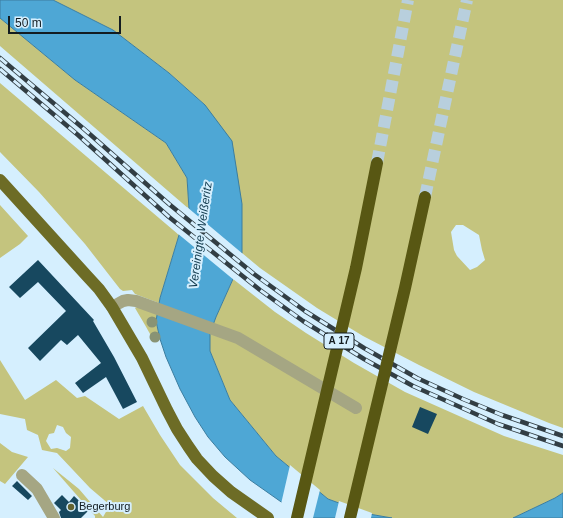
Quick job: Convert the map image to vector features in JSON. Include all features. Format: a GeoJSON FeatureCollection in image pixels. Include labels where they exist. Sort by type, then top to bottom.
{"type":"FeatureCollection","features":[{"type":"Feature","properties":{"kind":"highway","name":"A 17"},"geometry":{"type":"LineString","coordinates":[[297,518],[356,268],[376,163]]}},
{"type":"Feature","properties":{"kind":"highway"},"geometry":{"type":"LineString","coordinates":[[350,518],[405,288],[425,197]]}},
{"type":"Feature","properties":{"kind":"main road"},"geometry":{"type":"LineString","coordinates":[[0,180],[99,289],[112,307],[142,358],[167,410],[197,459],[231,492],[268,518]]}},
{"type":"Feature","properties":{"kind":"lane"},"geometry":{"type":"LineString","coordinates":[[112,307],[123,301],[136,300],[238,338],[356,408]]}},
{"type":"Feature","properties":{"kind":"lane"},"geometry":{"type":"LineString","coordinates":[[22,475],[38,489],[54,518]]}},
{"type":"Feature","properties":{"kind":"shaded area"},"geometry":{"type":"Polygon","coordinates":[[[53,0],[563,0],[563,428],[474,392],[363,336],[317,308],[260,268],[242,253],[242,204],[205,105],[169,73],[113,30],[53,0]],[[456,225],[451,232],[454,250],[457,256],[470,270],[477,267],[485,260],[479,235],[463,225],[456,225]]]}},
{"type":"Feature","properties":{"kind":"shaded area"},"geometry":{"type":"Polygon","coordinates":[[[0,18],[75,80],[166,143],[187,178],[189,209],[0,46],[0,18]]]}},
{"type":"Feature","properties":{"kind":"shaded area"},"geometry":{"type":"Polygon","coordinates":[[[0,83],[179,235],[159,303],[135,294],[132,290],[123,291],[120,289],[85,244],[39,192],[0,152],[0,83]]]}},
{"type":"Feature","properties":{"kind":"shaded area"},"geometry":{"type":"Polygon","coordinates":[[[0,205],[28,236],[20,244],[0,258],[0,205]]]}},
{"type":"Feature","properties":{"kind":"shaded area"},"geometry":{"type":"Polygon","coordinates":[[[233,279],[275,312],[306,333],[405,392],[504,436],[563,455],[563,493],[513,518],[392,518],[369,514],[328,499],[276,456],[230,400],[210,351],[210,333],[233,279]]]}},
{"type":"Feature","properties":{"kind":"shaded area"},"geometry":{"type":"Polygon","coordinates":[[[138,307],[158,313],[156,321],[160,339],[154,341],[135,308],[138,307]]]}},
{"type":"Feature","properties":{"kind":"shaded area"},"geometry":{"type":"Polygon","coordinates":[[[0,360],[25,400],[56,380],[77,398],[85,396],[119,419],[143,406],[180,465],[213,498],[237,518],[95,518],[95,516],[53,468],[79,489],[103,517],[110,505],[90,488],[57,453],[42,450],[38,435],[27,430],[25,419],[0,414],[0,360]],[[57,425],[54,433],[49,434],[46,441],[51,449],[57,448],[66,451],[70,448],[71,437],[66,433],[63,427],[57,425]]]}},
{"type":"Feature","properties":{"kind":"shaded area"},"geometry":{"type":"Polygon","coordinates":[[[0,443],[12,452],[28,457],[5,484],[0,481],[0,443]]]}},
{"type":"Feature","properties":{"kind":"water","name":"Vereinigte Weißeritz"},"geometry":{"type":"Polygon","coordinates":[[[0,0],[53,0],[113,30],[169,73],[205,105],[232,141],[242,204],[242,253],[233,279],[210,333],[210,351],[230,400],[276,456],[328,499],[369,514],[392,518],[304,518],[250,480],[225,457],[208,437],[180,389],[166,357],[156,321],[160,298],[179,235],[189,209],[187,178],[166,143],[75,80],[0,18],[0,0]]]}},
{"type":"Feature","properties":{"kind":"water"},"geometry":{"type":"Polygon","coordinates":[[[563,493],[563,518],[513,518],[555,498],[563,493]]]}},
{"type":"Feature","properties":{"kind":"pier"},"geometry":{"type":"Polygon","coordinates":[[[187,207],[243,254],[234,280],[177,233],[187,207]]]}},
{"type":"Feature","properties":{"kind":"pier"},"geometry":{"type":"Polygon","coordinates":[[[290,465],[320,490],[313,518],[301,518],[281,504],[290,465]]]}},
{"type":"Feature","properties":{"kind":"pier"},"geometry":{"type":"Polygon","coordinates":[[[339,501],[372,513],[371,518],[335,518],[339,501]]]}},
{"type":"Feature","properties":{"kind":"building"},"geometry":{"type":"Polygon","coordinates":[[[38,260],[94,320],[93,321],[114,357],[137,402],[123,409],[106,377],[83,393],[75,383],[101,363],[78,335],[67,345],[61,340],[40,361],[28,348],[66,311],[38,282],[20,298],[9,287],[38,260]]]}},
{"type":"Feature","properties":{"kind":"building"},"geometry":{"type":"Polygon","coordinates":[[[420,407],[437,414],[428,434],[412,427],[420,407]]]}},
{"type":"Feature","properties":{"kind":"building"},"geometry":{"type":"Polygon","coordinates":[[[17,481],[32,496],[28,500],[12,486],[17,481]]]}},
{"type":"Feature","properties":{"kind":"building","name":"Begerburg"},"geometry":{"type":"Polygon","coordinates":[[[62,495],[69,502],[74,496],[89,510],[81,518],[61,518],[59,512],[61,510],[54,503],[62,495]]]}},
{"type":"Feature","properties":{"kind":"tunnel"},"geometry":{"type":"LineString","coordinates":[[377,163],[408,0]]}},
{"type":"Feature","properties":{"kind":"tunnel"},"geometry":{"type":"LineString","coordinates":[[425,197],[467,0]]}},
{"type":"Feature","properties":{"kind":"railway"},"geometry":{"type":"LineString","coordinates":[[0,58],[169,204],[254,274],[305,311],[364,348],[417,378],[502,415],[563,436]]}},
{"type":"Feature","properties":{"kind":"railway"},"geometry":{"type":"LineString","coordinates":[[0,69],[78,135],[169,217],[260,290],[303,321],[364,359],[413,386],[498,424],[563,446]]}},
{"type":"Feature","properties":{"kind":"place","name":"Begerburg"},"geometry":{"type":"Point","coordinates":[71,507]}}]}
